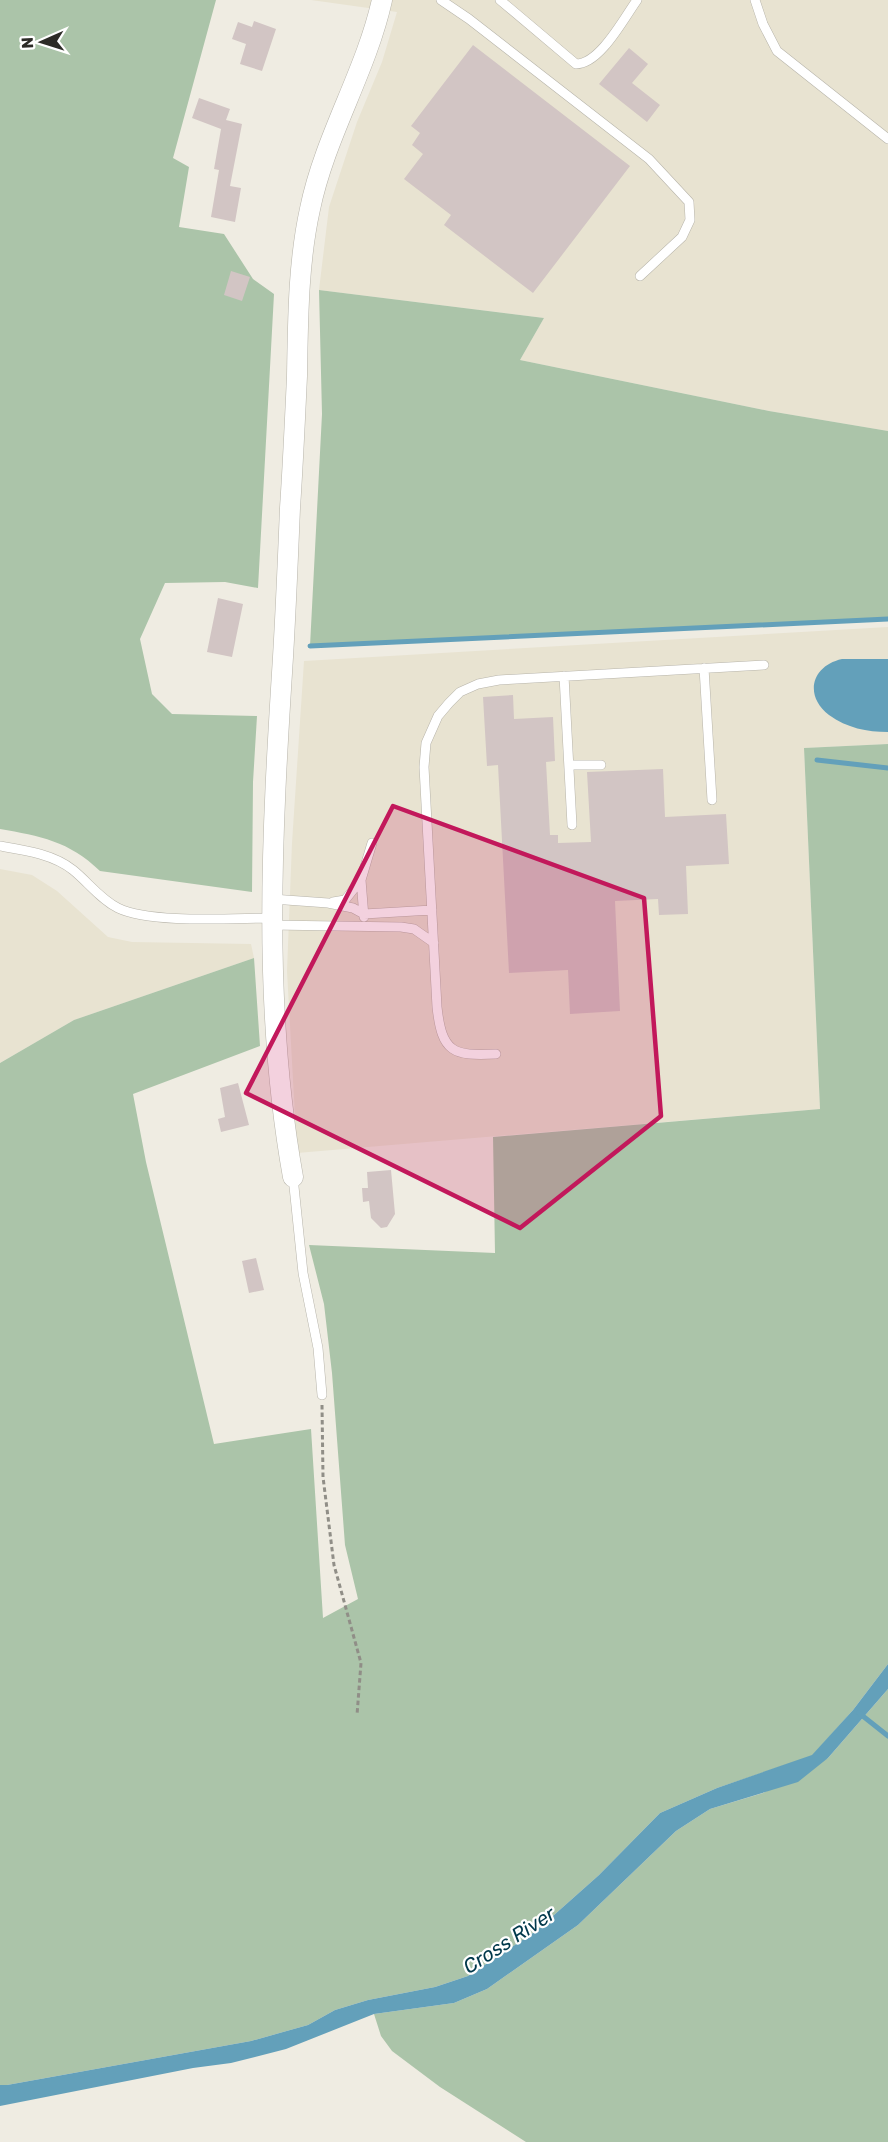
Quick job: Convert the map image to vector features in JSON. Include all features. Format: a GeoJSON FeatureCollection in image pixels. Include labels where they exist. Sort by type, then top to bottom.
{"type":"FeatureCollection","features":[{"type":"Feature","properties":{"kind":"street"},"geometry":{"type":"LineString","coordinates":[[293,1177],[283,1121],[274,994],[272,914],[277,745],[303,258],[309,212],[316,184],[339,118],[371,42],[382,0]]}},
{"type":"Feature","properties":{"kind":"lane"},"geometry":{"type":"LineString","coordinates":[[441,0],[470,19],[649,159],[689,202],[690,220],[682,237],[640,276]]}},
{"type":"Feature","properties":{"kind":"lane"},"geometry":{"type":"LineString","coordinates":[[500,0],[576,64],[582,64],[598,54],[637,0]]}},
{"type":"Feature","properties":{"kind":"lane"},"geometry":{"type":"LineString","coordinates":[[755,0],[763,24],[777,51],[888,139]]}},
{"type":"Feature","properties":{"kind":"lane"},"geometry":{"type":"LineString","coordinates":[[496,1054],[470,1055],[458,1052],[447,1044],[440,1030],[424,767],[426,743],[438,717],[460,692],[478,684],[499,680],[764,665]]}},
{"type":"Feature","properties":{"kind":"lane"},"geometry":{"type":"LineString","coordinates":[[704,669],[712,800]]}},
{"type":"Feature","properties":{"kind":"lane"},"geometry":{"type":"LineString","coordinates":[[564,676],[573,825]]}},
{"type":"Feature","properties":{"kind":"lane"},"geometry":{"type":"LineString","coordinates":[[569,765],[601,765]]}},
{"type":"Feature","properties":{"kind":"lane"},"geometry":{"type":"LineString","coordinates":[[365,926],[361,880],[372,843]]}},
{"type":"Feature","properties":{"kind":"lane"},"geometry":{"type":"LineString","coordinates":[[0,846],[36,853],[65,864],[105,900],[126,911],[163,917],[272,914],[365,926],[414,929],[434,944]]}},
{"type":"Feature","properties":{"kind":"lane"},"geometry":{"type":"LineString","coordinates":[[272,914],[345,900],[361,880]]}},
{"type":"Feature","properties":{"kind":"lane"},"geometry":{"type":"LineString","coordinates":[[328,903],[353,908],[364,914],[432,910]]}},
{"type":"Feature","properties":{"kind":"lane"},"geometry":{"type":"LineString","coordinates":[[293,1177],[303,1273],[318,1348],[322,1395]]}},
{"type":"Feature","properties":{"kind":"path"},"geometry":{"type":"LineString","coordinates":[[322,1395],[323,1477],[334,1565],[361,1663],[357,1715]]}},
{"type":"Feature","properties":{"kind":"highlighted area"},"geometry":{"type":"Polygon","coordinates":[[[393,806],[644,898],[661,1116],[520,1228],[246,1093],[393,806]]]}},
{"type":"Feature","properties":{"kind":"shaded area"},"geometry":{"type":"Polygon","coordinates":[[[311,0],[888,0],[888,431],[769,411],[520,360],[544,318],[319,290],[329,207],[357,122],[382,62],[397,12],[311,0]]]}},
{"type":"Feature","properties":{"kind":"shaded area"},"geometry":{"type":"Polygon","coordinates":[[[888,627],[888,744],[804,748],[820,1109],[297,1153],[287,971],[292,843],[304,661],[888,627]]]}},
{"type":"Feature","properties":{"kind":"shaded area"},"geometry":{"type":"Polygon","coordinates":[[[0,869],[32,875],[57,891],[108,937],[132,942],[251,944],[254,958],[74,1020],[0,1063],[0,869]]]}},
{"type":"Feature","properties":{"kind":"green space"},"geometry":{"type":"Polygon","coordinates":[[[0,0],[216,0],[173,158],[189,167],[179,227],[224,234],[253,279],[274,294],[258,588],[225,582],[165,583],[140,639],[152,694],[172,714],[257,716],[253,782],[252,892],[100,871],[65,846],[41,837],[0,829],[0,0]]]}},
{"type":"Feature","properties":{"kind":"green space"},"geometry":{"type":"Polygon","coordinates":[[[319,290],[544,318],[520,360],[769,411],[888,431],[888,619],[310,646],[322,414],[319,290]]]}},
{"type":"Feature","properties":{"kind":"green space"},"geometry":{"type":"Polygon","coordinates":[[[888,744],[888,1664],[853,1710],[812,1756],[717,1788],[660,1813],[599,1875],[536,1931],[468,1976],[435,1987],[368,2000],[335,2010],[308,2025],[251,2041],[0,2085],[0,1063],[74,1020],[254,958],[260,1046],[133,1094],[146,1162],[214,1444],[311,1429],[323,1618],[358,1599],[345,1545],[332,1373],[324,1304],[309,1245],[495,1253],[493,1137],[820,1109],[804,748],[888,744]]]}},
{"type":"Feature","properties":{"kind":"green space"},"geometry":{"type":"Polygon","coordinates":[[[888,1689],[888,2142],[526,2142],[440,2087],[392,2051],[381,2036],[374,2014],[454,2003],[487,1989],[578,1925],[676,1831],[710,1809],[763,1793],[828,1758],[888,1689]]]}},
{"type":"Feature","properties":{"kind":"water"},"geometry":{"type":"Polygon","coordinates":[[[842,659],[888,659],[888,732],[850,726],[829,715],[821,707],[816,699],[814,683],[823,668],[842,659]]]}},
{"type":"Feature","properties":{"kind":"water"},"geometry":{"type":"Polygon","coordinates":[[[888,1664],[888,1689],[828,1758],[798,1782],[710,1809],[676,1831],[578,1925],[487,1989],[454,2003],[374,2014],[286,2049],[231,2063],[193,2068],[0,2106],[0,2085],[251,2041],[308,2025],[335,2010],[368,2000],[435,1987],[468,1976],[536,1931],[599,1875],[660,1813],[717,1788],[812,1755],[853,1710],[888,1664]]]}},
{"type":"Feature","properties":{"kind":"building"},"geometry":{"type":"Polygon","coordinates":[[[254,21],[276,29],[262,71],[240,64],[246,44],[232,39],[238,22],[252,27],[254,21]]]}},
{"type":"Feature","properties":{"kind":"building"},"geometry":{"type":"Polygon","coordinates":[[[473,45],[630,166],[533,293],[444,225],[451,215],[404,179],[423,154],[412,145],[420,133],[411,126],[473,45]]]}},
{"type":"Feature","properties":{"kind":"building"},"geometry":{"type":"Polygon","coordinates":[[[629,48],[648,64],[632,83],[660,105],[647,122],[599,84],[629,48]]]}},
{"type":"Feature","properties":{"kind":"building"},"geometry":{"type":"Polygon","coordinates":[[[199,98],[230,109],[226,120],[242,124],[230,186],[241,188],[235,222],[211,217],[219,170],[214,169],[221,129],[192,118],[199,98]]]}},
{"type":"Feature","properties":{"kind":"building"},"geometry":{"type":"Polygon","coordinates":[[[231,271],[250,277],[242,301],[224,295],[231,271]]]}},
{"type":"Feature","properties":{"kind":"building"},"geometry":{"type":"Polygon","coordinates":[[[218,598],[243,604],[232,657],[207,652],[218,598]]]}},
{"type":"Feature","properties":{"kind":"building"},"geometry":{"type":"Polygon","coordinates":[[[513,695],[514,719],[553,717],[555,761],[546,762],[550,835],[558,835],[558,843],[591,842],[587,772],[663,769],[665,817],[726,814],[729,864],[686,866],[688,914],[659,915],[658,899],[615,901],[620,1011],[570,1014],[568,970],[509,973],[498,765],[487,766],[483,697],[513,695]]]}},
{"type":"Feature","properties":{"kind":"building"},"geometry":{"type":"Polygon","coordinates":[[[238,1083],[249,1125],[221,1132],[218,1119],[225,1117],[220,1088],[238,1083]]]}},
{"type":"Feature","properties":{"kind":"building"},"geometry":{"type":"Polygon","coordinates":[[[391,1170],[395,1214],[387,1227],[381,1228],[371,1218],[369,1201],[363,1202],[362,1188],[368,1188],[367,1172],[391,1170]]]}},
{"type":"Feature","properties":{"kind":"building"},"geometry":{"type":"Polygon","coordinates":[[[256,1258],[264,1290],[249,1293],[242,1261],[256,1258]]]}},
{"type":"Feature","properties":{"kind":"waterway"},"geometry":{"type":"LineString","coordinates":[[310,646],[888,619]]}},
{"type":"Feature","properties":{"kind":"waterway"},"geometry":{"type":"LineString","coordinates":[[817,760],[888,768]]}},
{"type":"Feature","properties":{"kind":"waterway"},"geometry":{"type":"LineString","coordinates":[[859,1713],[888,1736]]}},
{"type":"Feature","properties":{"kind":"water label","name":"Cross River"},"geometry":{"type":"Point","coordinates":[509,1940]}}]}
